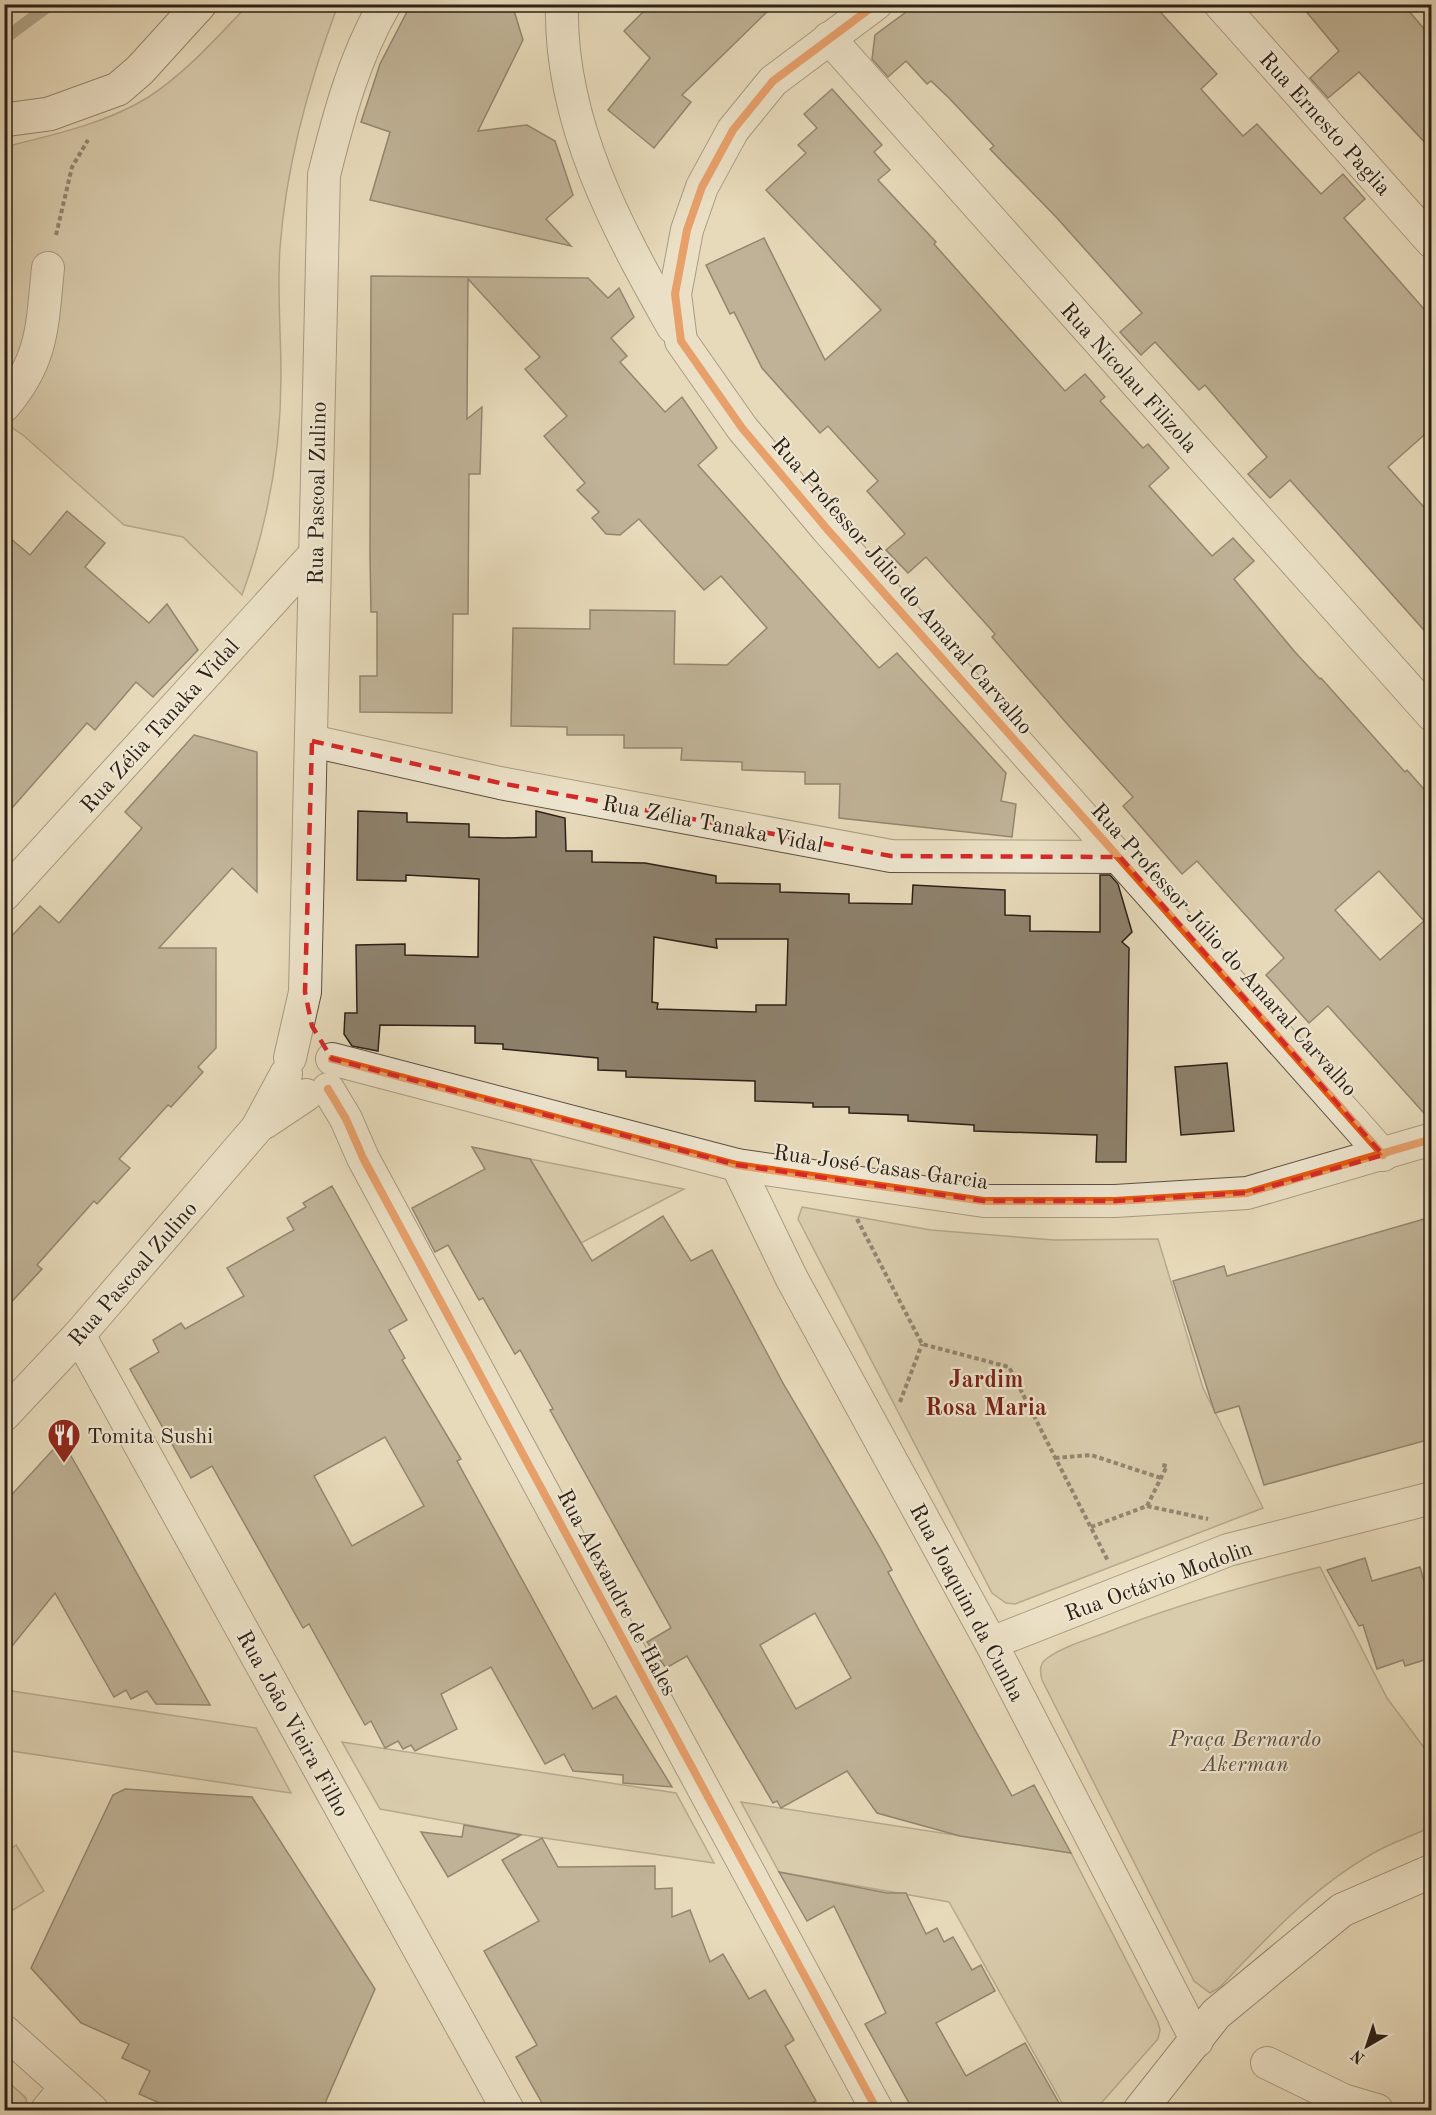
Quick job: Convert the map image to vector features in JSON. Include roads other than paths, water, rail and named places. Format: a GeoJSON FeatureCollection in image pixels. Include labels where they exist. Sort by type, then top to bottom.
{"type":"FeatureCollection","features":[{"type":"Feature","properties":{"kind":"street"},"geometry":{"type":"LineString","coordinates":[[4,120],[48,114],[118,89],[140,70],[200,4]]}},
{"type":"Feature","properties":{"kind":"street","name":"Rua Pascoal Zulino"},"geometry":{"type":"LineString","coordinates":[[4,1415],[79,1335],[257,1128],[315,1076],[305,992],[324,175],[344,98],[365,39],[384,4]]}},
{"type":"Feature","properties":{"kind":"street"},"geometry":{"type":"LineString","coordinates":[[562,4],[561,31],[579,133],[622,237],[681,341]]}},
{"type":"Feature","properties":{"kind":"street","name":"Rua Professor Júlio do Amaral Carvalho"},"geometry":{"type":"LineString","coordinates":[[876,4],[773,81],[733,130],[702,187],[687,230],[675,294],[681,341],[742,428],[819,520],[1383,1155]]}},
{"type":"Feature","properties":{"kind":"street","name":"Rua Ernesto Paglia"},"geometry":{"type":"LineString","coordinates":[[1220,4],[1431,242]]}},
{"type":"Feature","properties":{"kind":"street","name":"Rua Nicolau Filizola"},"geometry":{"type":"LineString","coordinates":[[829,38],[1431,715]]}},
{"type":"Feature","properties":{"kind":"street"},"geometry":{"type":"LineString","coordinates":[[4,406],[32,368],[42,332],[48,268]]}},
{"type":"Feature","properties":{"kind":"street","name":"Rua Zélia Tanaka Vidal"},"geometry":{"type":"LineString","coordinates":[[4,895],[314,555]]}},
{"type":"Feature","properties":{"kind":"street","name":"Rua Zélia Tanaka Vidal"},"geometry":{"type":"LineString","coordinates":[[312,741],[500,783],[891,856],[1120,857]]}},
{"type":"Feature","properties":{"kind":"street","name":"Rua José Casas Garcia"},"geometry":{"type":"LineString","coordinates":[[315,1076],[420,1083],[737,1165],[984,1201],[1115,1201],[1247,1194],[1431,1139]]}},
{"type":"Feature","properties":{"kind":"street","name":"Rua Alexandre de Hales"},"geometry":{"type":"LineString","coordinates":[[315,1076],[326,1117],[363,1158],[877,2110]]}},
{"type":"Feature","properties":{"kind":"street","name":"Rua Joaquim da Cunha"},"geometry":{"type":"LineString","coordinates":[[737,1165],[791,1277],[991,1642],[1197,2041]]}},
{"type":"Feature","properties":{"kind":"street","name":"Rua João Vieira Filho"},"geometry":{"type":"LineString","coordinates":[[79,1335],[508,2110]]}},
{"type":"Feature","properties":{"kind":"street","name":"Rua Octávio Modolin"},"geometry":{"type":"LineString","coordinates":[[991,1642],[1228,1550],[1431,1498]]}},
{"type":"Feature","properties":{"kind":"street"},"geometry":{"type":"LineString","coordinates":[[1140,2110],[1197,2041],[1216,2014],[1341,1910],[1431,1871]]}},
{"type":"Feature","properties":{"kind":"street"},"geometry":{"type":"LineString","coordinates":[[4,2031],[92,2110]]}},
{"type":"Feature","properties":{"kind":"street"},"geometry":{"type":"LineString","coordinates":[[1267,2063],[1343,2100],[1377,2110]]}},
{"type":"Feature","properties":{"kind":"street"},"geometry":{"type":"LineString","coordinates":[[46,2110],[66,2087]]}},
{"type":"Feature","properties":{"kind":"waterway"},"geometry":{"type":"LineString","coordinates":[[4,39],[51,4]]}},
{"type":"Feature","properties":{"kind":"place","name":"Tomita Sushi"},"geometry":{"type":"Point","coordinates":[64,1464]}},
{"type":"Feature","properties":{"kind":"district","name":"Jardim Rosa Maria"},"geometry":{"type":"Point","coordinates":[986,1393]}},
{"type":"Feature","properties":{"kind":"park label","name":"Praça Bernardo Akerman"},"geometry":{"type":"Point","coordinates":[1245,1751]}}]}
